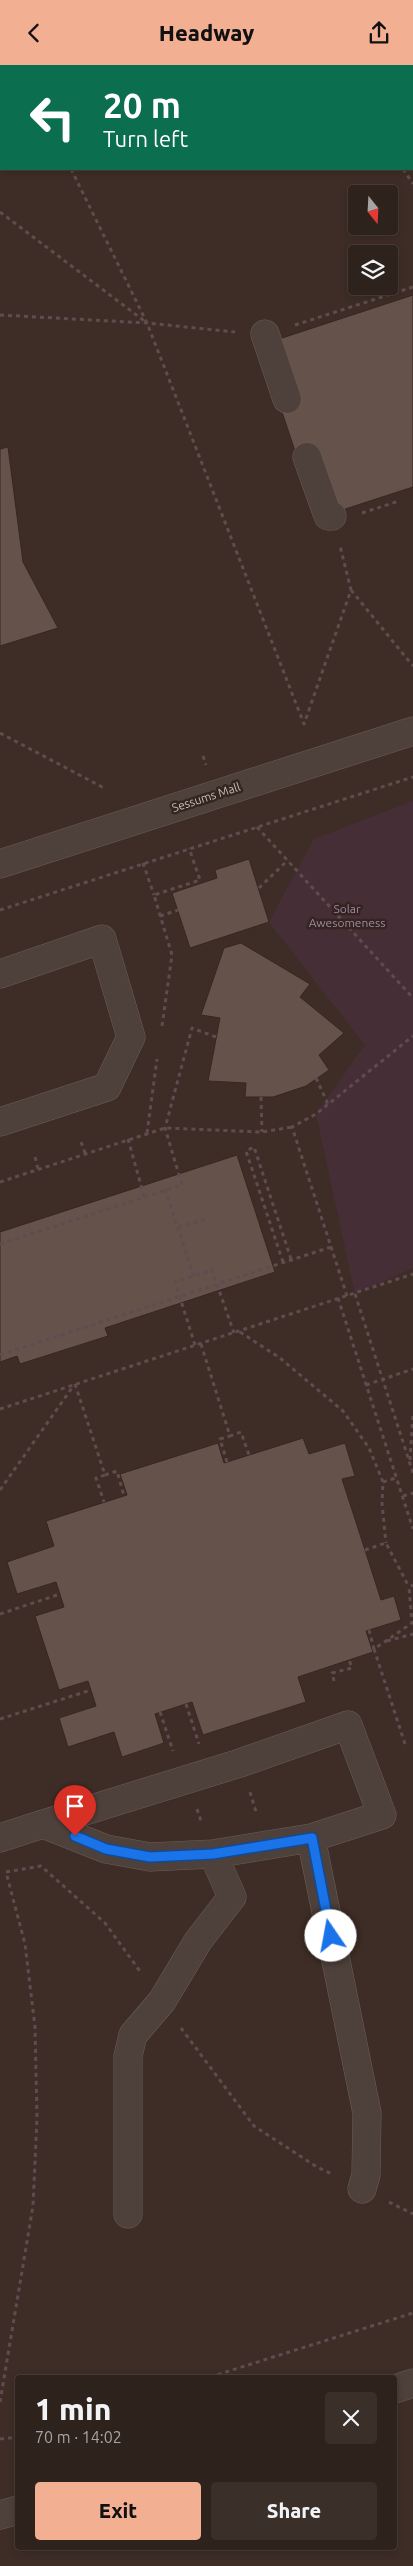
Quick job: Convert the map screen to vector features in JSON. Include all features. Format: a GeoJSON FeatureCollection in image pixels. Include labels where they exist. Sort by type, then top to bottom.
{"type":"FeatureCollection","features":[{"type":"Feature","properties":{"kind":"street"},"geometry":{"type":"LineString","coordinates":[[265,334],[287,399]]}},
{"type":"Feature","properties":{"kind":"street"},"geometry":{"type":"LineString","coordinates":[[307,457],[328,516],[341,523]]}},
{"type":"Feature","properties":{"kind":"street","name":"Sessums Mall"},"geometry":{"type":"LineString","coordinates":[[0,864],[413,731]]}},
{"type":"Feature","properties":{"kind":"street"},"geometry":{"type":"LineString","coordinates":[[0,974],[102,939],[131,1037],[107,1087],[0,1122]]}},
{"type":"Feature","properties":{"kind":"street"},"geometry":{"type":"LineString","coordinates":[[0,1838],[43,1823],[240,1763],[348,1725],[382,1815],[312,1838],[213,1854],[150,1857],[106,1849],[43,1823]]}},
{"type":"Feature","properties":{"kind":"street"},"geometry":{"type":"LineString","coordinates":[[312,1838],[367,2113],[366,2175],[362,2189]]}},
{"type":"Feature","properties":{"kind":"street"},"geometry":{"type":"LineString","coordinates":[[128,2214],[128,2056],[133,2035],[162,2001],[198,1941],[232,1897],[213,1854]]}},
{"type":"Feature","properties":{"kind":"street"},"geometry":{"type":"LineString","coordinates":[[397,2388],[413,2383]]}},
{"type":"Feature","properties":{"kind":"street"},"geometry":{"type":"LineString","coordinates":[[0,2515],[15,2511]]}},
{"type":"Feature","properties":{"kind":"path"},"geometry":{"type":"LineString","coordinates":[[72,170],[148,323],[304,723],[351,590],[341,523],[399,501]]}},
{"type":"Feature","properties":{"kind":"path"},"geometry":{"type":"LineString","coordinates":[[405,170],[413,184]]}},
{"type":"Feature","properties":{"kind":"path"},"geometry":{"type":"LineString","coordinates":[[0,212],[148,323]]}},
{"type":"Feature","properties":{"kind":"path"},"geometry":{"type":"LineString","coordinates":[[0,315],[148,323],[265,334],[413,287]]}},
{"type":"Feature","properties":{"kind":"path"},"geometry":{"type":"LineString","coordinates":[[351,590],[413,666]]}},
{"type":"Feature","properties":{"kind":"path"},"geometry":{"type":"LineString","coordinates":[[0,733],[104,788]]}},
{"type":"Feature","properties":{"kind":"path"},"geometry":{"type":"LineString","coordinates":[[0,910],[413,777]]}},
{"type":"Feature","properties":{"kind":"path"},"geometry":{"type":"LineString","coordinates":[[257,827],[413,998]]}},
{"type":"Feature","properties":{"kind":"path"},"geometry":{"type":"LineString","coordinates":[[154,895],[200,880],[189,849]]}},
{"type":"Feature","properties":{"kind":"path"},"geometry":{"type":"LineString","coordinates":[[259,888],[288,860]]}},
{"type":"Feature","properties":{"kind":"path"},"geometry":{"type":"LineString","coordinates":[[143,863],[172,955],[161,1034]]}},
{"type":"Feature","properties":{"kind":"path"},"geometry":{"type":"LineString","coordinates":[[160,916],[178,910]]}},
{"type":"Feature","properties":{"kind":"path"},"geometry":{"type":"LineString","coordinates":[[0,1244],[182,1185],[165,1128],[192,1028],[216,1037]]}},
{"type":"Feature","properties":{"kind":"path"},"geometry":{"type":"LineString","coordinates":[[0,1182],[165,1128],[262,1132],[292,1127],[316,1114],[413,1036]]}},
{"type":"Feature","properties":{"kind":"path"},"geometry":{"type":"LineString","coordinates":[[147,1133],[158,1053]]}},
{"type":"Feature","properties":{"kind":"path"},"geometry":{"type":"LineString","coordinates":[[316,1078],[328,1104]]}},
{"type":"Feature","properties":{"kind":"path"},"geometry":{"type":"LineString","coordinates":[[261,1097],[262,1132]]}},
{"type":"Feature","properties":{"kind":"path"},"geometry":{"type":"LineString","coordinates":[[292,1127],[347,1296]]}},
{"type":"Feature","properties":{"kind":"path"},"geometry":{"type":"LineString","coordinates":[[128,1139],[144,1196]]}},
{"type":"Feature","properties":{"kind":"path"},"geometry":{"type":"LineString","coordinates":[[82,1142],[85,1153]]}},
{"type":"Feature","properties":{"kind":"path"},"geometry":{"type":"LineString","coordinates":[[283,1262],[246,1151],[254,1147],[291,1259]]}},
{"type":"Feature","properties":{"kind":"path"},"geometry":{"type":"LineString","coordinates":[[34,1157],[38,1169]]}},
{"type":"Feature","properties":{"kind":"path"},"geometry":{"type":"LineString","coordinates":[[165,1189],[194,1276]]}},
{"type":"Feature","properties":{"kind":"path"},"geometry":{"type":"LineString","coordinates":[[178,1227],[208,1219]]}},
{"type":"Feature","properties":{"kind":"path"},"geometry":{"type":"LineString","coordinates":[[0,1355],[331,1247]]}},
{"type":"Feature","properties":{"kind":"path"},"geometry":{"type":"LineString","coordinates":[[195,1345],[175,1282],[212,1270],[234,1333]]}},
{"type":"Feature","properties":{"kind":"path"},"geometry":{"type":"LineString","coordinates":[[0,1409],[413,1274]]}},
{"type":"Feature","properties":{"kind":"path"},"geometry":{"type":"LineString","coordinates":[[355,1294],[413,1473]]}},
{"type":"Feature","properties":{"kind":"path"},"geometry":{"type":"LineString","coordinates":[[338,1298],[413,1529]]}},
{"type":"Feature","properties":{"kind":"path"},"geometry":{"type":"LineString","coordinates":[[239,1331],[280,1358],[343,1411],[369,1448],[383,1481],[382,1504],[386,1543],[411,1586],[412,1623],[374,1649]]}},
{"type":"Feature","properties":{"kind":"path"},"geometry":{"type":"LineString","coordinates":[[201,1344],[230,1436]]}},
{"type":"Feature","properties":{"kind":"path"},"geometry":{"type":"LineString","coordinates":[[366,1385],[413,1369]]}},
{"type":"Feature","properties":{"kind":"path"},"geometry":{"type":"LineString","coordinates":[[75,1384],[105,1475]]}},
{"type":"Feature","properties":{"kind":"path"},"geometry":{"type":"LineString","coordinates":[[0,1490],[75,1384]]}},
{"type":"Feature","properties":{"kind":"path"},"geometry":{"type":"LineString","coordinates":[[410,1463],[413,1413]]}},
{"type":"Feature","properties":{"kind":"path"},"geometry":{"type":"LineString","coordinates":[[227,1462],[220,1439],[241,1433],[248,1455]]}},
{"type":"Feature","properties":{"kind":"path"},"geometry":{"type":"LineString","coordinates":[[104,1502],[96,1478],[117,1471],[124,1496]]}},
{"type":"Feature","properties":{"kind":"path"},"geometry":{"type":"LineString","coordinates":[[383,1481],[396,1478]]}},
{"type":"Feature","properties":{"kind":"path"},"geometry":{"type":"LineString","coordinates":[[402,1496],[413,1493]]}},
{"type":"Feature","properties":{"kind":"path"},"geometry":{"type":"LineString","coordinates":[[365,1550],[386,1543]]}},
{"type":"Feature","properties":{"kind":"path"},"geometry":{"type":"LineString","coordinates":[[0,1614],[60,1594]]}},
{"type":"Feature","properties":{"kind":"path"},"geometry":{"type":"LineString","coordinates":[[368,1630],[405,1744]]}},
{"type":"Feature","properties":{"kind":"path"},"geometry":{"type":"LineString","coordinates":[[383,1643],[413,1634]]}},
{"type":"Feature","properties":{"kind":"path"},"geometry":{"type":"LineString","coordinates":[[334,1681],[332,1673],[352,1668],[349,1660]]}},
{"type":"Feature","properties":{"kind":"path"},"geometry":{"type":"LineString","coordinates":[[0,1719],[91,1690]]}},
{"type":"Feature","properties":{"kind":"path"},"geometry":{"type":"LineString","coordinates":[[186,1704],[195,1733]]}},
{"type":"Feature","properties":{"kind":"path"},"geometry":{"type":"LineString","coordinates":[[160,1713],[175,1758]]}},
{"type":"Feature","properties":{"kind":"path"},"geometry":{"type":"LineString","coordinates":[[0,2402],[33,2206],[37,2118],[35,2027],[25,1944],[6,1872],[41,1866],[105,1923],[254,2126],[317,2167],[413,2214]]}},
{"type":"Feature","properties":{"kind":"path"},"geometry":{"type":"LineString","coordinates":[[216,2375],[413,2313]]}},
{"type":"Feature","properties":{"kind":"path"},"geometry":{"type":"LineString","coordinates":[[0,2439],[15,2437]]}},
{"type":"Feature","properties":{"kind":"green space","name":"Solar Awesomeness"},"geometry":{"type":"Polygon","coordinates":[[[413,801],[413,1268],[355,1294],[316,1114],[365,1045],[269,922],[314,839],[413,801]]]}},
{"type":"Feature","properties":{"kind":"building"},"geometry":{"type":"Polygon","coordinates":[[[413,295],[413,487],[333,513],[298,460],[279,403],[276,340],[413,295]]]}},
{"type":"Feature","properties":{"kind":"building"},"geometry":{"type":"Polygon","coordinates":[[[8,447],[23,562],[58,628],[0,646],[0,449],[8,447]]]}},
{"type":"Feature","properties":{"kind":"building"},"geometry":{"type":"Polygon","coordinates":[[[249,859],[269,922],[190,948],[172,893],[217,878],[215,870],[249,859]]]}},
{"type":"Feature","properties":{"kind":"building"},"geometry":{"type":"Polygon","coordinates":[[[241,943],[310,984],[300,997],[344,1033],[319,1055],[329,1070],[306,1086],[273,1097],[245,1097],[246,1083],[208,1081],[220,1018],[201,1015],[224,948],[241,943]]]}},
{"type":"Feature","properties":{"kind":"building"},"geometry":{"type":"Polygon","coordinates":[[[237,1155],[275,1272],[105,1328],[108,1336],[20,1364],[17,1356],[0,1362],[0,1232],[237,1155]]]}},
{"type":"Feature","properties":{"kind":"building"},"geometry":{"type":"Polygon","coordinates":[[[303,1438],[309,1454],[345,1443],[355,1476],[342,1479],[381,1600],[394,1596],[401,1620],[366,1631],[373,1652],[298,1677],[306,1702],[203,1735],[192,1702],[155,1714],[164,1743],[122,1757],[114,1732],[68,1747],[59,1718],[96,1706],[88,1681],[59,1690],[35,1616],[64,1607],[56,1582],[17,1594],[7,1562],[54,1546],[46,1521],[127,1495],[120,1474],[218,1443],[224,1463],[303,1438]]]}},
{"type":"Feature","properties":{"kind":"route"},"geometry":{"type":"LineString","coordinates":[[75,1836],[106,1849],[150,1857],[213,1854],[312,1838],[331,1936]]}}]}
